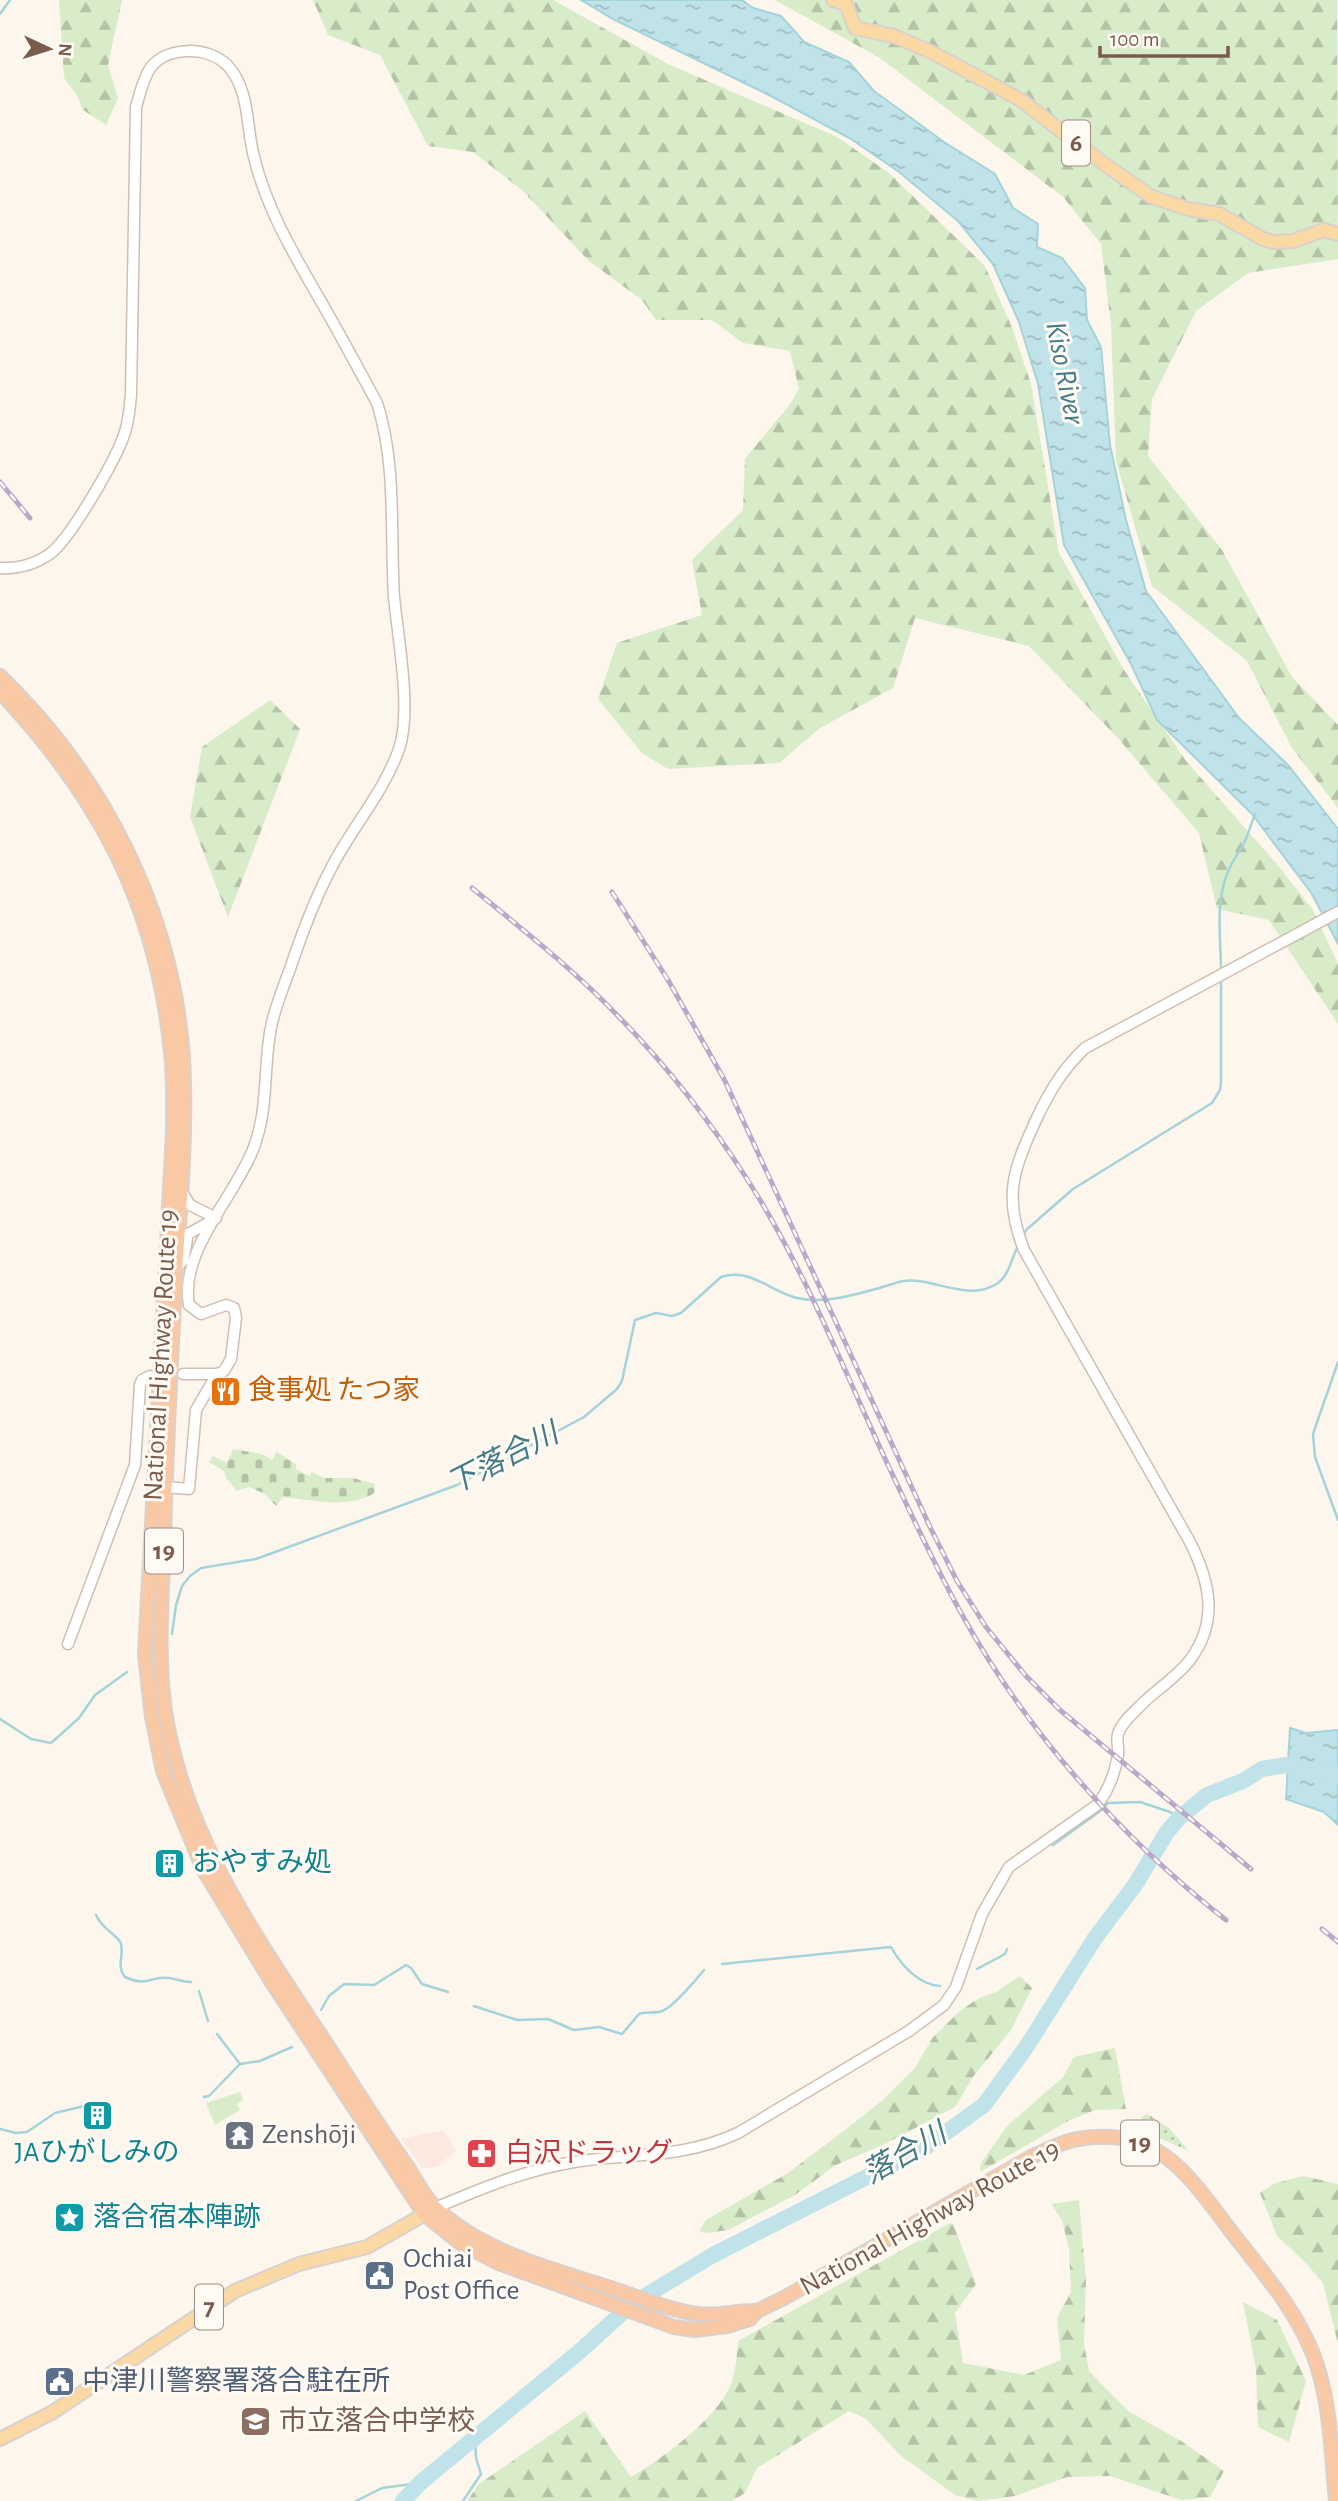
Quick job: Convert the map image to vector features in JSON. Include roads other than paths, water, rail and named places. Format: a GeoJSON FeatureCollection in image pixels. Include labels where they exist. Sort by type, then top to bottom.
{"type":"FeatureCollection","features":[{"type":"Feature","properties":{"kind":"highway","name":"National Highway Route 19"},"geometry":{"type":"LineString","coordinates":[[0,677],[61,743],[92,787],[116,829],[147,896],[171,979],[180,1036],[184,1093],[182,1192],[165,1487],[161,1656],[166,1712],[181,1778],[204,1842],[238,1908],[385,2135],[430,2211],[513,2254],[669,2308],[692,2314],[713,2315],[757,2311]]}},
{"type":"Feature","properties":{"kind":"highway","name":"National Highway Route 19"},"geometry":{"type":"LineString","coordinates":[[0,692],[64,766],[110,841],[143,918],[162,985],[171,1054],[173,1132],[145,1654],[156,1738],[168,1787],[198,1858],[230,1917],[375,2142],[430,2211],[460,2243],[496,2262],[662,2324],[694,2330],[750,2319],[757,2311],[1033,2156],[1076,2139],[1100,2137],[1129,2140],[1145,2145],[1169,2157],[1190,2176],[1280,2293],[1299,2324],[1320,2377],[1336,2501]]}},
{"type":"Feature","properties":{"kind":"main road","name":"6"},"geometry":{"type":"LineString","coordinates":[[833,0],[846,4],[855,28],[894,36],[931,52],[1021,100],[1152,197],[1188,209],[1219,214],[1263,239],[1274,242],[1293,241],[1324,230],[1338,234]]}},
{"type":"Feature","properties":{"kind":"main road","name":"7"},"geometry":{"type":"LineString","coordinates":[[0,2439],[53,2412],[235,2291],[299,2264],[367,2247],[430,2211]]}},
{"type":"Feature","properties":{"kind":"street"},"geometry":{"type":"LineString","coordinates":[[0,568],[24,566],[59,547],[79,518],[124,436],[131,394],[136,107],[147,75],[162,57],[190,51],[219,59],[228,66],[239,85],[247,111],[253,153],[261,183],[276,220],[366,382],[382,419],[389,469],[403,729],[392,766],[335,861],[308,921],[271,1027],[266,1103],[258,1136],[247,1163],[194,1258],[189,1278],[188,1301],[192,1309],[201,1314],[226,1305],[236,1312],[231,1359],[224,1371],[217,1374],[183,1374]]}},
{"type":"Feature","properties":{"kind":"street"},"geometry":{"type":"LineString","coordinates":[[430,2211],[545,2168],[576,2162],[678,2153],[717,2143],[928,2019],[944,2004],[956,1987],[982,1914],[1009,1867],[1097,1805],[1111,1784],[1118,1754],[1118,1733],[1138,1709],[1190,1659],[1206,1626],[1209,1608],[1206,1578],[1199,1560],[1023,1247],[1012,1202],[1013,1179],[1021,1151],[1050,1089],[1066,1067],[1085,1048],[1338,912]]}},
{"type":"Feature","properties":{"kind":"street"},"geometry":{"type":"LineString","coordinates":[[182,1192],[190,1205],[216,1218]]}},
{"type":"Feature","properties":{"kind":"street"},"geometry":{"type":"LineString","coordinates":[[176,1267],[183,1261],[188,1234],[216,1218]]}},
{"type":"Feature","properties":{"kind":"street"},"geometry":{"type":"LineString","coordinates":[[165,1487],[189,1489],[196,1410],[217,1374]]}},
{"type":"Feature","properties":{"kind":"street"},"geometry":{"type":"LineString","coordinates":[[68,1644],[133,1472],[139,1385],[142,1380],[150,1377]]}},
{"type":"Feature","properties":{"kind":"street"},"geometry":{"type":"LineString","coordinates":[[133,1472],[155,1473]]}},
{"type":"Feature","properties":{"kind":"water","name":"Kiso River"},"geometry":{"type":"Polygon","coordinates":[[[581,0],[742,0],[753,8],[781,16],[804,42],[849,62],[874,91],[944,142],[995,174],[1013,208],[1038,224],[1037,247],[1062,258],[1085,288],[1087,320],[1101,347],[1110,445],[1126,520],[1146,591],[1239,718],[1288,765],[1338,829],[1338,944],[1312,894],[1252,814],[1157,720],[1131,664],[1064,545],[1038,384],[1019,322],[993,264],[958,221],[899,172],[851,139],[773,97],[613,19],[581,0]]]}},
{"type":"Feature","properties":{"kind":"water"},"geometry":{"type":"Polygon","coordinates":[[[1290,1728],[1306,1733],[1338,1730],[1338,1825],[1324,1812],[1286,1799],[1290,1728]]]}},
{"type":"Feature","properties":{"kind":"waterway"},"geometry":{"type":"LineString","coordinates":[[0,14],[10,0]]}},
{"type":"Feature","properties":{"kind":"waterway"},"geometry":{"type":"LineString","coordinates":[[1221,971],[1220,910],[1223,886],[1255,814]]}},
{"type":"Feature","properties":{"kind":"waterway"},"geometry":{"type":"LineString","coordinates":[[1023,1237],[1026,1230],[1073,1189],[1212,1103],[1220,1090],[1221,1081],[1221,978]]}},
{"type":"Feature","properties":{"kind":"waterway","name":"下落合川"},"geometry":{"type":"LineString","coordinates":[[172,1634],[182,1586],[201,1568],[256,1559],[457,1485],[584,1417],[617,1389],[622,1381],[635,1320],[656,1313],[672,1316],[681,1313],[721,1277],[741,1275],[787,1295],[806,1300],[845,1297],[903,1281],[927,1282],[975,1291],[1002,1280],[1018,1246]]}},
{"type":"Feature","properties":{"kind":"waterway"},"geometry":{"type":"LineString","coordinates":[[1338,1362],[1313,1434],[1315,1457],[1338,1520]]}},
{"type":"Feature","properties":{"kind":"waterway","name":"下落合川"},"geometry":{"type":"LineString","coordinates":[[0,1719],[31,1739],[51,1743],[79,1718],[95,1695],[127,1672]]}},
{"type":"Feature","properties":{"kind":"waterway","name":"落合川"},"geometry":{"type":"LineString","coordinates":[[403,2501],[420,2483],[579,2352],[632,2304],[713,2255],[926,2147],[984,2105],[1027,2046],[1095,1938],[1135,1885],[1167,1832],[1179,1818],[1207,1795],[1243,1781],[1262,1769],[1286,1765],[1338,1776]]}},
{"type":"Feature","properties":{"kind":"waterway"},"geometry":{"type":"LineString","coordinates":[[1053,1845],[1108,1803],[1140,1802],[1170,1812],[1179,1818]]}},
{"type":"Feature","properties":{"kind":"waterway"},"geometry":{"type":"LineString","coordinates":[[96,1915],[120,1941],[121,1969],[125,1977],[139,1981],[169,1978],[191,1982]]}},
{"type":"Feature","properties":{"kind":"waterway"},"geometry":{"type":"LineString","coordinates":[[722,1964],[891,1947],[911,1973],[925,1982],[940,1986]]}},
{"type":"Feature","properties":{"kind":"waterway"},"geometry":{"type":"LineString","coordinates":[[977,1969],[1005,1954],[1007,1949]]}},
{"type":"Feature","properties":{"kind":"waterway"},"geometry":{"type":"LineString","coordinates":[[321,2010],[329,1996],[344,1984],[374,1985],[406,1965],[422,1984],[448,1992]]}},
{"type":"Feature","properties":{"kind":"waterway"},"geometry":{"type":"LineString","coordinates":[[474,2006],[517,2020],[548,2019],[574,2030],[599,2027],[622,2034],[639,2014],[659,2012],[672,2005],[704,1970]]}},
{"type":"Feature","properties":{"kind":"waterway"},"geometry":{"type":"LineString","coordinates":[[199,1991],[208,2021]]}},
{"type":"Feature","properties":{"kind":"waterway"},"geometry":{"type":"LineString","coordinates":[[217,2034],[240,2064]]}},
{"type":"Feature","properties":{"kind":"waterway"},"geometry":{"type":"LineString","coordinates":[[204,2097],[209,2096],[240,2064],[260,2061],[292,2047]]}},
{"type":"Feature","properties":{"kind":"waterway"},"geometry":{"type":"LineString","coordinates":[[0,2129],[16,2133],[27,2132],[55,2113],[101,2102]]}},
{"type":"Feature","properties":{"kind":"waterway"},"geometry":{"type":"LineString","coordinates":[[463,2501],[481,2474],[476,2458],[475,2438]]}},
{"type":"Feature","properties":{"kind":"waterway"},"geometry":{"type":"LineString","coordinates":[[356,2501],[382,2488],[420,2483]]}},
{"type":"Feature","properties":{"kind":"railway"},"geometry":{"type":"LineString","coordinates":[[0,482],[30,518]]}},
{"type":"Feature","properties":{"kind":"railway"},"geometry":{"type":"LineString","coordinates":[[472,888],[601,999],[654,1054],[703,1115],[747,1179],[787,1248],[923,1539],[986,1655],[1014,1698],[1077,1779],[1148,1853],[1226,1920]]}},
{"type":"Feature","properties":{"kind":"railway"},"geometry":{"type":"LineString","coordinates":[[612,892],[668,980],[724,1079],[931,1529],[957,1581],[986,1627],[1026,1676],[1060,1710],[1251,1869]]}},
{"type":"Feature","properties":{"kind":"railway"},"geometry":{"type":"LineString","coordinates":[[1322,1929],[1338,1942]]}},
{"type":"Feature","properties":{"kind":"place","name":"食事処 たつ家"},"geometry":{"type":"Point","coordinates":[225,1391]}},
{"type":"Feature","properties":{"kind":"place","name":"おやすみ処"},"geometry":{"type":"Point","coordinates":[169,1863]}},
{"type":"Feature","properties":{"kind":"place","name":"JAひがしみの"},"geometry":{"type":"Point","coordinates":[97,2116]}},
{"type":"Feature","properties":{"kind":"place","name":"Zenshōji"},"geometry":{"type":"Point","coordinates":[239,2135]}},
{"type":"Feature","properties":{"kind":"place","name":"白沢ドラッグ"},"geometry":{"type":"Point","coordinates":[482,2154]}},
{"type":"Feature","properties":{"kind":"place","name":"落合宿本陣跡"},"geometry":{"type":"Point","coordinates":[70,2218]}},
{"type":"Feature","properties":{"kind":"place","name":"Ochiai Post Office"},"geometry":{"type":"Point","coordinates":[380,2275]}},
{"type":"Feature","properties":{"kind":"place","name":"中津川警察署落合駐在所"},"geometry":{"type":"Point","coordinates":[59,2382]}},
{"type":"Feature","properties":{"kind":"place","name":"市立落合中学校"},"geometry":{"type":"Point","coordinates":[256,2422]}}]}
